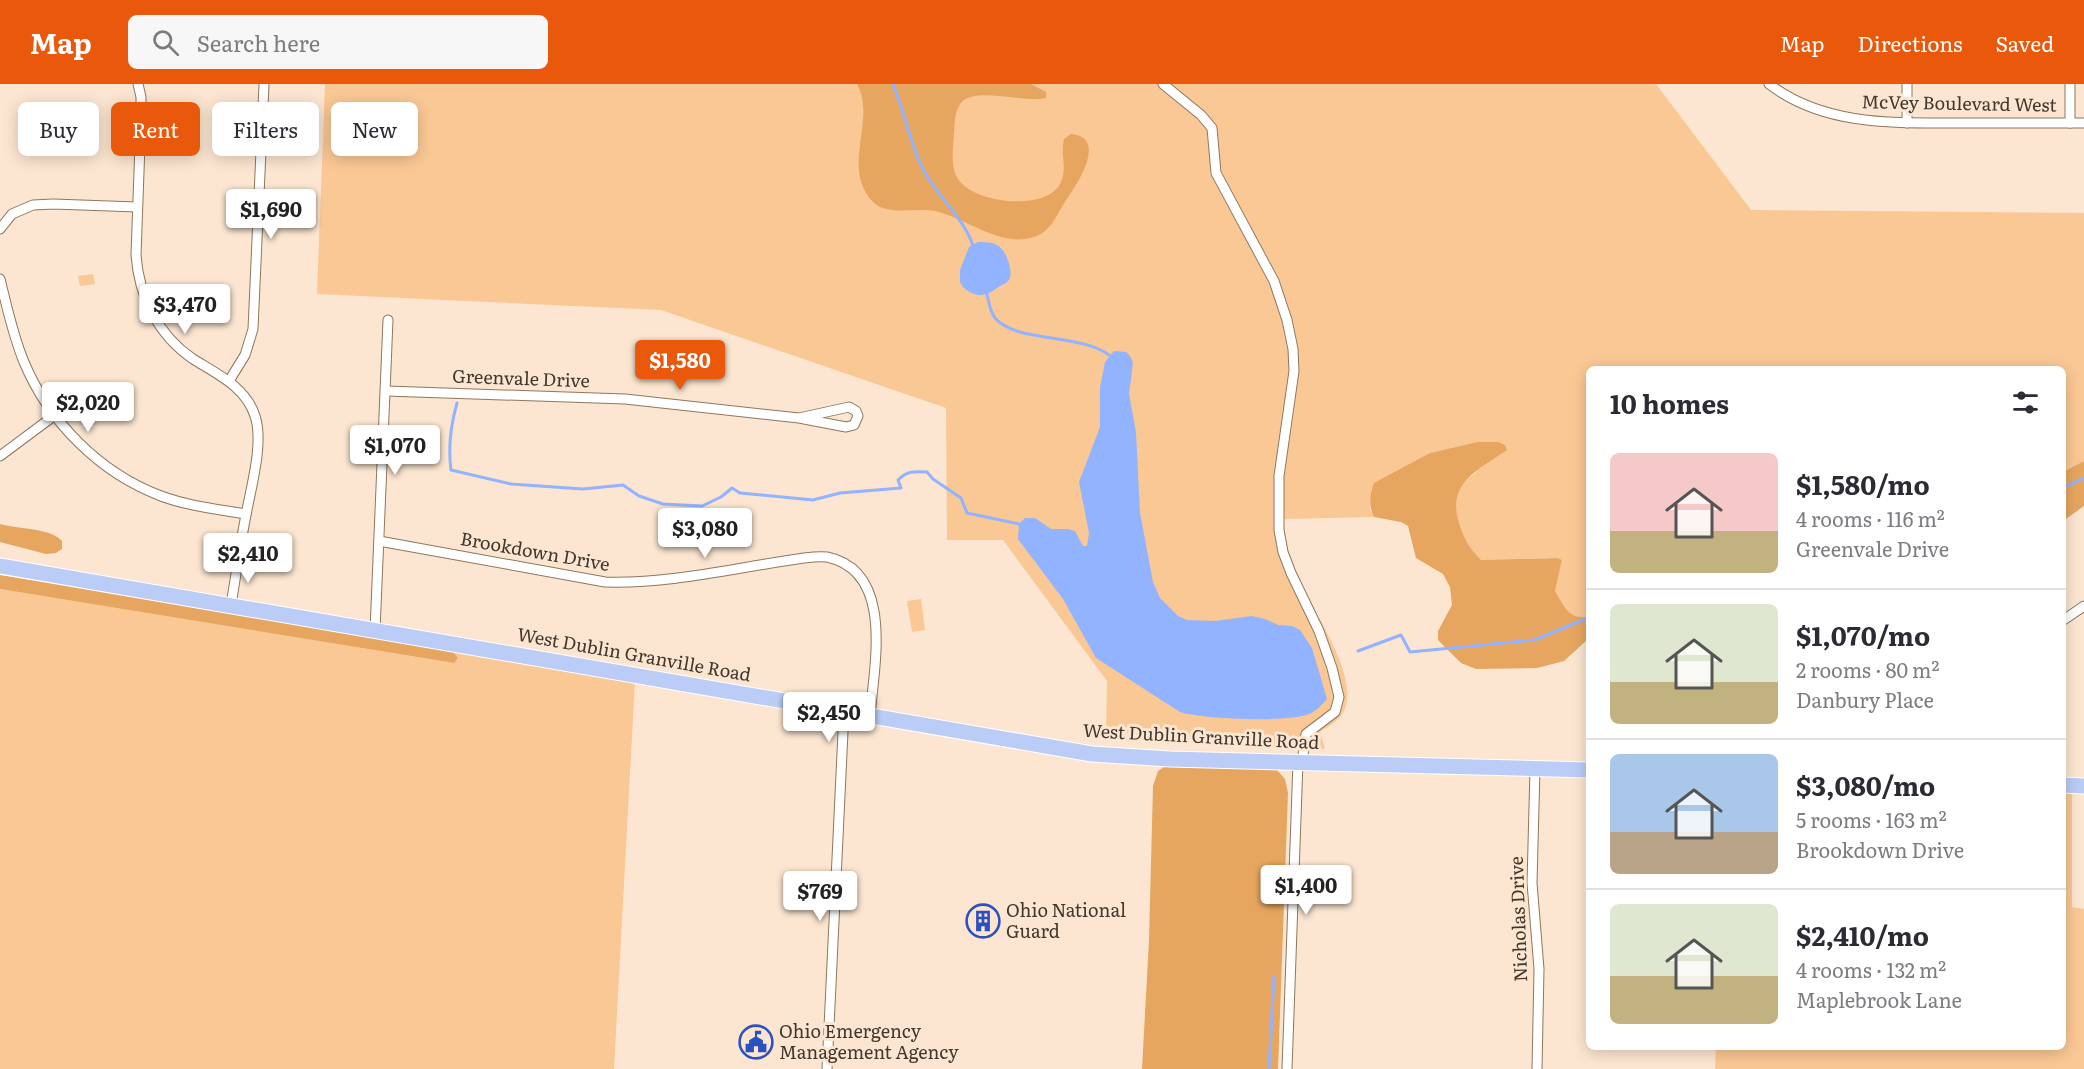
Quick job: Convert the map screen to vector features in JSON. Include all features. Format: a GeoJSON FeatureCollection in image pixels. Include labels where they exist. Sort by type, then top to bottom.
{"type":"FeatureCollection","features":[{"type":"Feature","properties":{"kind":"main road","name":"West Dublin Granville Road"},"geometry":{"type":"LineString","coordinates":[[0,566],[1092,754],[1170,759],[1586,770]]}},
{"type":"Feature","properties":{"kind":"main road"},"geometry":{"type":"LineString","coordinates":[[2066,785],[2084,786]]}},
{"type":"Feature","properties":{"kind":"street"},"geometry":{"type":"LineString","coordinates":[[138,84],[141,105],[136,264],[143,293],[150,310],[164,332],[179,348],[229,381],[242,393],[250,404],[258,428],[231,605]]}},
{"type":"Feature","properties":{"kind":"street"},"geometry":{"type":"LineString","coordinates":[[229,381],[245,355],[253,329],[264,84]]}},
{"type":"Feature","properties":{"kind":"street"},"geometry":{"type":"LineString","coordinates":[[1163,84],[1201,115],[1212,128],[1216,173],[1274,281],[1285,311],[1292,340],[1294,379],[1279,476],[1279,531],[1283,552],[1291,573],[1319,631],[1339,697],[1335,712],[1307,733],[1300,762],[1287,1069]]}},
{"type":"Feature","properties":{"kind":"street","name":"McVey Boulevard West"},"geometry":{"type":"LineString","coordinates":[[1769,84],[1796,100],[1836,115],[1863,120],[1907,123],[2084,123]]}},
{"type":"Feature","properties":{"kind":"street"},"geometry":{"type":"LineString","coordinates":[[1907,84],[1907,123]]}},
{"type":"Feature","properties":{"kind":"street"},"geometry":{"type":"LineString","coordinates":[[2070,84],[2070,123]]}},
{"type":"Feature","properties":{"kind":"street"},"geometry":{"type":"LineString","coordinates":[[0,229],[18,210],[39,204],[137,207]]}},
{"type":"Feature","properties":{"kind":"street"},"geometry":{"type":"LineString","coordinates":[[0,279],[24,361],[35,383],[55,415],[91,454],[137,485],[178,501],[246,514]]}},
{"type":"Feature","properties":{"kind":"street"},"geometry":{"type":"LineString","coordinates":[[375,631],[388,320]]}},
{"type":"Feature","properties":{"kind":"street","name":"Greenvale Drive"},"geometry":{"type":"LineString","coordinates":[[386,391],[625,399],[799,418],[846,427],[854,425],[858,416],[856,411],[849,407],[799,418]]}},
{"type":"Feature","properties":{"kind":"street"},"geometry":{"type":"LineString","coordinates":[[0,456],[55,415]]}},
{"type":"Feature","properties":{"kind":"street","name":"Brookdown Drive"},"geometry":{"type":"LineString","coordinates":[[379,541],[605,582],[661,579],[825,556],[843,562],[865,582],[875,610],[870,716]]}},
{"type":"Feature","properties":{"kind":"street"},"geometry":{"type":"LineString","coordinates":[[2066,618],[2084,606]]}},
{"type":"Feature","properties":{"kind":"street"},"geometry":{"type":"LineString","coordinates":[[827,1069],[844,711]]}},
{"type":"Feature","properties":{"kind":"street","name":"Nicholas Drive"},"geometry":{"type":"LineString","coordinates":[[1535,769],[1532,883],[1539,969],[1537,1069]]}},
{"type":"Feature","properties":{"kind":"shaded area"},"geometry":{"type":"Polygon","coordinates":[[[325,84],[1656,84],[1751,210],[2084,213],[2084,461],[2066,470],[2066,366],[1586,366],[1586,617],[1571,614],[1555,591],[1562,560],[1558,558],[1480,560],[1463,536],[1456,507],[1460,488],[1476,472],[1498,442],[1477,442],[1430,453],[1371,489],[1370,510],[1374,517],[1283,519],[1295,573],[1340,660],[1345,679],[1347,696],[1344,711],[1337,720],[1320,732],[1325,749],[1106,732],[1107,681],[1003,540],[947,540],[946,408],[661,310],[317,294],[325,84]]]}},
{"type":"Feature","properties":{"kind":"shaded area"},"geometry":{"type":"Polygon","coordinates":[[[857,84],[1031,84],[1046,92],[1046,98],[1027,99],[981,95],[961,103],[955,121],[953,163],[955,174],[966,187],[993,199],[1025,201],[1040,198],[1052,193],[1060,184],[1064,167],[1064,139],[1071,134],[1082,137],[1088,144],[1089,153],[1082,174],[1053,222],[1040,235],[1034,237],[1009,239],[935,211],[893,210],[880,207],[868,196],[860,178],[859,151],[863,110],[862,97],[857,84]]]}},
{"type":"Feature","properties":{"kind":"shaded area"},"geometry":{"type":"Polygon","coordinates":[[[93,274],[95,284],[80,286],[78,276],[93,274]]]}},
{"type":"Feature","properties":{"kind":"shaded area"},"geometry":{"type":"Polygon","coordinates":[[[1477,442],[1498,442],[1505,445],[1507,450],[1474,473],[1460,490],[1457,514],[1461,529],[1469,546],[1481,560],[1558,558],[1562,560],[1555,591],[1571,614],[1586,617],[1586,641],[1564,661],[1537,668],[1476,669],[1461,663],[1438,640],[1438,631],[1452,605],[1450,587],[1443,574],[1416,558],[1408,526],[1401,522],[1374,517],[1370,505],[1374,483],[1430,453],[1477,442]]]}},
{"type":"Feature","properties":{"kind":"shaded area"},"geometry":{"type":"Polygon","coordinates":[[[2084,461],[2084,506],[2066,519],[2066,470],[2084,461]]]}},
{"type":"Feature","properties":{"kind":"shaded area"},"geometry":{"type":"Polygon","coordinates":[[[0,524],[50,534],[62,541],[62,549],[56,553],[46,554],[0,542],[0,524]]]}},
{"type":"Feature","properties":{"kind":"shaded area"},"geometry":{"type":"Polygon","coordinates":[[[0,575],[210,608],[452,650],[458,658],[454,663],[0,589],[0,575]]]}},
{"type":"Feature","properties":{"kind":"shaded area"},"geometry":{"type":"Polygon","coordinates":[[[0,589],[453,663],[458,658],[452,650],[635,680],[614,1069],[0,1069],[0,589]]]}},
{"type":"Feature","properties":{"kind":"shaded area"},"geometry":{"type":"Polygon","coordinates":[[[921,599],[925,630],[912,632],[907,601],[921,599]]]}},
{"type":"Feature","properties":{"kind":"shaded area"},"geometry":{"type":"Polygon","coordinates":[[[1170,763],[1276,769],[1285,779],[1288,793],[1278,1069],[1142,1069],[1149,940],[1153,786],[1158,771],[1170,763]]]}},
{"type":"Feature","properties":{"kind":"shaded area"},"geometry":{"type":"Polygon","coordinates":[[[2066,790],[2072,790],[2072,907],[2084,909],[2084,1069],[1715,1069],[1716,1050],[2066,1050],[2066,790]]]}},
{"type":"Feature","properties":{"kind":"water"},"geometry":{"type":"Polygon","coordinates":[[[978,242],[993,243],[1000,247],[1006,256],[1011,272],[1006,283],[988,293],[976,295],[963,287],[960,282],[960,270],[969,247],[978,242]]]}},
{"type":"Feature","properties":{"kind":"water"},"geometry":{"type":"Polygon","coordinates":[[[1114,351],[1126,352],[1133,363],[1129,394],[1136,432],[1140,513],[1153,582],[1160,598],[1178,616],[1187,620],[1215,621],[1252,616],[1300,630],[1312,648],[1327,699],[1312,713],[1299,717],[1245,719],[1207,717],[1180,712],[1096,658],[1063,599],[1018,539],[1019,524],[1025,518],[1035,518],[1051,529],[1075,531],[1083,546],[1087,546],[1089,533],[1079,482],[1100,427],[1100,387],[1105,362],[1114,351]]]}},
{"type":"Feature","properties":{"kind":"waterway"},"geometry":{"type":"LineString","coordinates":[[893,84],[915,151],[925,173],[964,227],[974,248]]}},
{"type":"Feature","properties":{"kind":"waterway"},"geometry":{"type":"LineString","coordinates":[[986,291],[993,315],[1005,326],[1033,335],[1082,343],[1109,355]]}},
{"type":"Feature","properties":{"kind":"waterway"},"geometry":{"type":"LineString","coordinates":[[457,403],[451,436],[451,470],[511,484],[583,489],[623,485],[639,496],[663,504],[702,506],[721,497],[732,488],[740,493],[813,500],[840,493],[901,488],[898,480],[904,475],[927,472],[933,479],[961,498],[967,513],[1019,524]]}},
{"type":"Feature","properties":{"kind":"waterway"},"geometry":{"type":"LineString","coordinates":[[2066,486],[2084,478]]}},
{"type":"Feature","properties":{"kind":"waterway"},"geometry":{"type":"LineString","coordinates":[[1358,651],[1401,635],[1410,652],[1534,640],[1586,619]]}},
{"type":"Feature","properties":{"kind":"waterway"},"geometry":{"type":"LineString","coordinates":[[1269,1069],[1274,976]]}},
{"type":"Feature","properties":{"kind":"place","name":"Ohio National Guard"},"geometry":{"type":"Point","coordinates":[983,921]}},
{"type":"Feature","properties":{"kind":"place","name":"Ohio Emergency Management Agency"},"geometry":{"type":"Point","coordinates":[756,1042]}}]}
